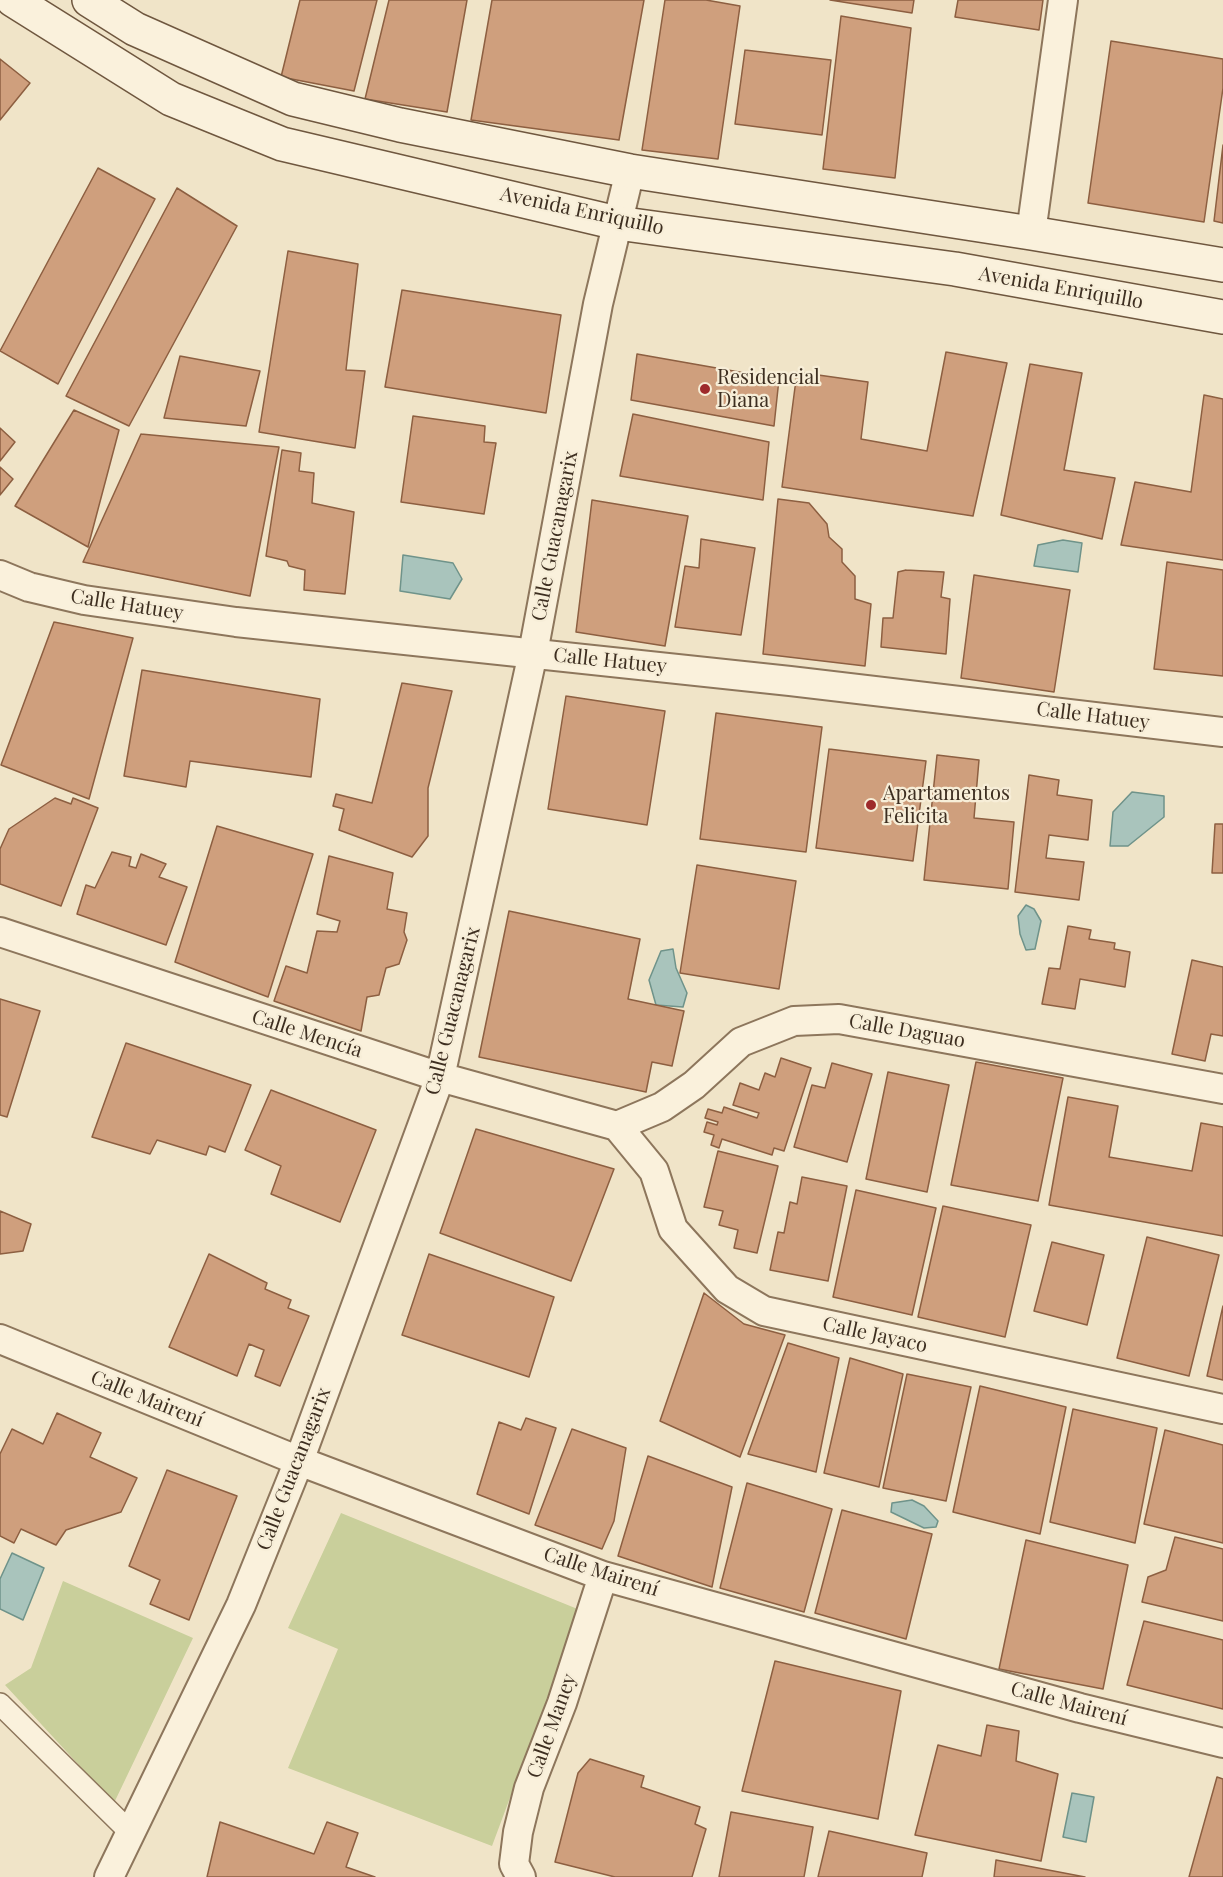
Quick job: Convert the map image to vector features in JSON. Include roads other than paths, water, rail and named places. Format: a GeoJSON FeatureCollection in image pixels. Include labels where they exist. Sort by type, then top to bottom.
{"type":"FeatureCollection","features":[{"type":"Feature","properties":{"kind":"main road","name":"Avenida Enriquillo"},"geometry":{"type":"LineString","coordinates":[[13,0],[171,99],[282,144],[617,223],[955,269],[1223,316]]}},
{"type":"Feature","properties":{"kind":"main road"},"geometry":{"type":"LineString","coordinates":[[89,0],[135,29],[293,99],[400,125],[630,171],[1031,232],[1223,265]]}},
{"type":"Feature","properties":{"kind":"street"},"geometry":{"type":"LineString","coordinates":[[1031,232],[1063,0]]}},
{"type":"Feature","properties":{"kind":"street","name":"Calle Guacanagarix"},"geometry":{"type":"LineString","coordinates":[[106,1876],[241,1605],[299,1461],[440,1077],[533,653],[598,304],[630,171]]}},
{"type":"Feature","properties":{"kind":"street","name":"Calle Hatuey"},"geometry":{"type":"LineString","coordinates":[[0,575],[29,587],[84,600],[236,622],[533,653],[1223,732]]}},
{"type":"Feature","properties":{"kind":"street","name":"Calle Mencía"},"geometry":{"type":"LineString","coordinates":[[0,932],[440,1077],[617,1126]]}},
{"type":"Feature","properties":{"kind":"street","name":"Calle Daguao"},"geometry":{"type":"LineString","coordinates":[[617,1126],[662,1107],[694,1084],[741,1042],[794,1021],[839,1019],[1223,1089]]}},
{"type":"Feature","properties":{"kind":"street","name":"Calle Jayaco"},"geometry":{"type":"LineString","coordinates":[[617,1126],[654,1171],[673,1229],[727,1289],[764,1311],[1223,1409]]}},
{"type":"Feature","properties":{"kind":"street","name":"Calle Mairení"},"geometry":{"type":"LineString","coordinates":[[0,1339],[299,1461],[603,1576],[1068,1704],[1223,1743]]}},
{"type":"Feature","properties":{"kind":"street","name":"Calle Maney"},"geometry":{"type":"LineString","coordinates":[[521,1877],[514,1864],[518,1832],[529,1788],[561,1703],[603,1576]]}},
{"type":"Feature","properties":{"kind":"street"},"geometry":{"type":"LineString","coordinates":[[0,1704],[129,1831]]}},
{"type":"Feature","properties":{"kind":"water"},"geometry":{"type":"Polygon","coordinates":[[[1063,540],[1082,543],[1078,572],[1034,566],[1038,545],[1063,540]]]}},
{"type":"Feature","properties":{"kind":"water"},"geometry":{"type":"Polygon","coordinates":[[[403,555],[453,563],[462,579],[450,599],[400,591],[403,555]]]}},
{"type":"Feature","properties":{"kind":"water"},"geometry":{"type":"Polygon","coordinates":[[[1132,792],[1164,796],[1164,817],[1128,846],[1110,846],[1113,812],[1132,792]]]}},
{"type":"Feature","properties":{"kind":"water"},"geometry":{"type":"Polygon","coordinates":[[[1026,905],[1034,909],[1041,921],[1035,949],[1026,950],[1020,934],[1018,916],[1026,905]]]}},
{"type":"Feature","properties":{"kind":"water"},"geometry":{"type":"Polygon","coordinates":[[[673,949],[676,968],[687,993],[683,1007],[656,1005],[649,980],[661,951],[673,949]]]}},
{"type":"Feature","properties":{"kind":"water"},"geometry":{"type":"Polygon","coordinates":[[[912,1500],[924,1506],[938,1521],[936,1527],[924,1528],[891,1512],[892,1503],[912,1500]]]}},
{"type":"Feature","properties":{"kind":"water"},"geometry":{"type":"Polygon","coordinates":[[[12,1553],[44,1568],[23,1620],[0,1609],[0,1579],[12,1553]]]}},
{"type":"Feature","properties":{"kind":"water"},"geometry":{"type":"Polygon","coordinates":[[[1072,1793],[1094,1797],[1086,1842],[1063,1837],[1072,1793]]]}},
{"type":"Feature","properties":{"kind":"place","name":"Residencial Diana"},"geometry":{"type":"Point","coordinates":[705,389]}},
{"type":"Feature","properties":{"kind":"place","name":"Apartamentos Felicita"},"geometry":{"type":"Point","coordinates":[871,805]}}]}
